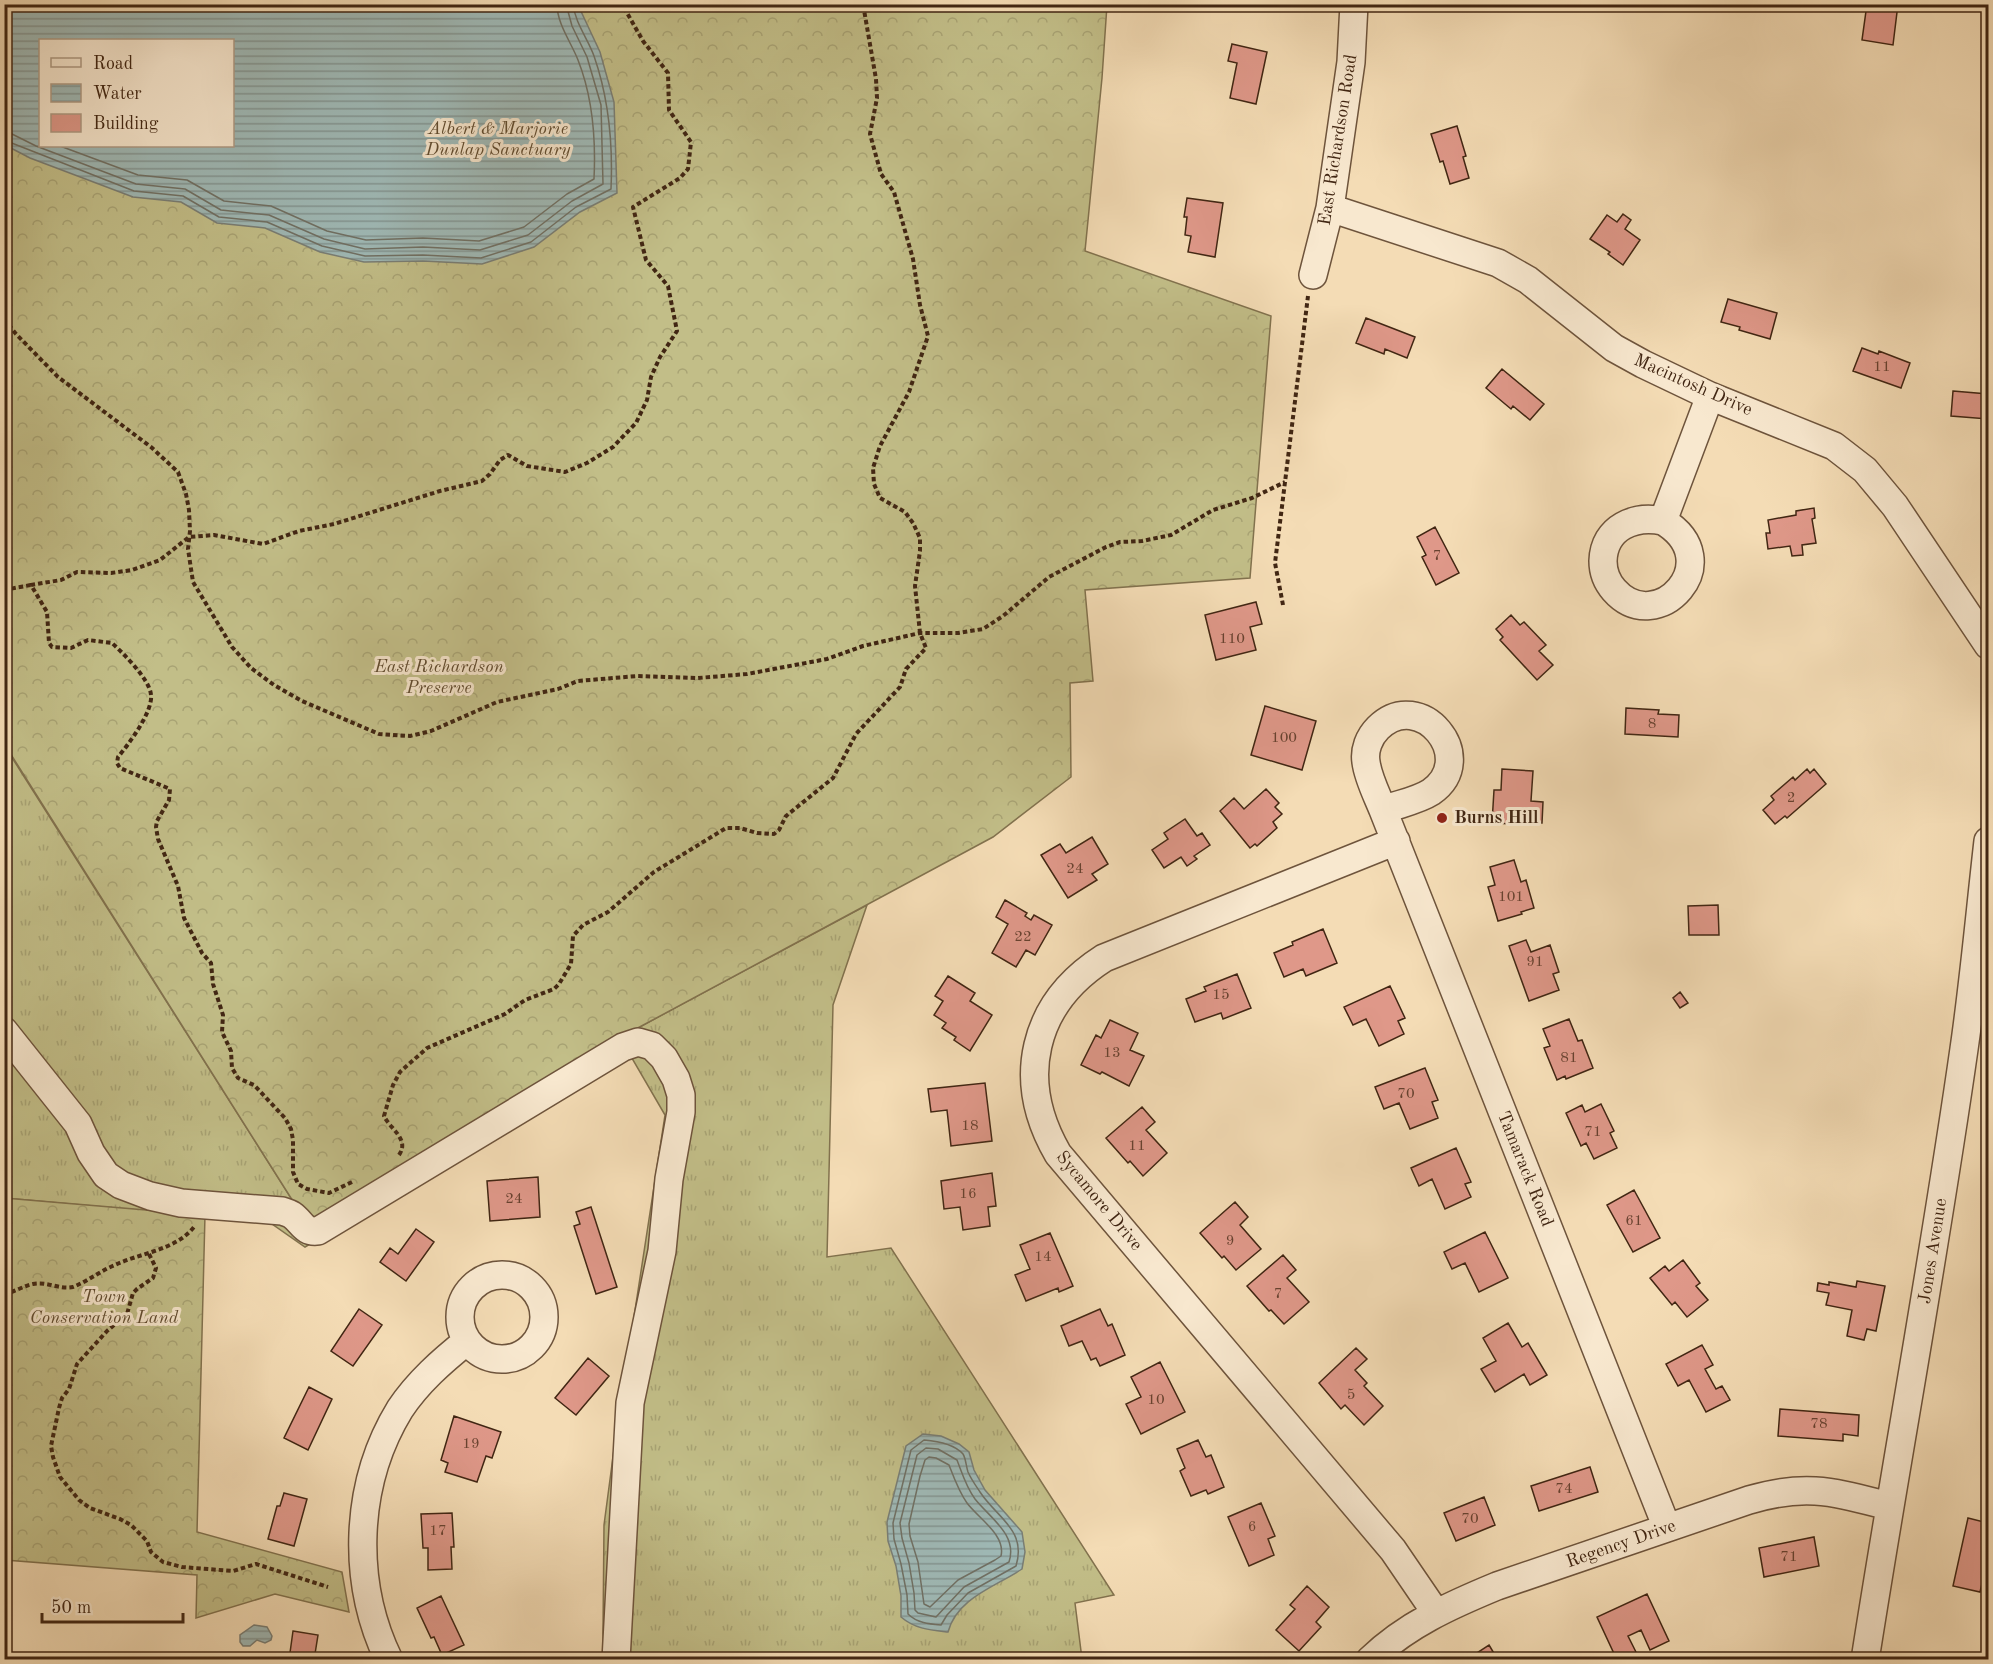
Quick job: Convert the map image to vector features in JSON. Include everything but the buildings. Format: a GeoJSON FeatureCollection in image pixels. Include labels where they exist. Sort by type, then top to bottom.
{"type":"FeatureCollection","features":[{"type":"Feature","properties":{"kind":"street","name":"East Richardson Road"},"geometry":{"type":"LineString","coordinates":[[1313,275],[1330,208],[1352,62],[1354,4]]}},
{"type":"Feature","properties":{"kind":"street","name":"Macintosh Drive"},"geometry":{"type":"LineString","coordinates":[[1330,208],[1498,263],[1528,280],[1614,348],[1642,364],[1710,396],[1834,446],[1865,470],[1895,506],[1989,645]]}},
{"type":"Feature","properties":{"kind":"street"},"geometry":{"type":"LineString","coordinates":[[1663,521],[1710,396]]}},
{"type":"Feature","properties":{"kind":"street","name":"Tamarack Road"},"geometry":{"type":"LineString","coordinates":[[1383,810],[1667,1528]]}},
{"type":"Feature","properties":{"kind":"street","name":"Sycamore Drive"},"geometry":{"type":"LineString","coordinates":[[1396,841],[1104,958],[1088,968],[1061,995],[1043,1027],[1036,1055],[1034,1083],[1041,1120],[1058,1154],[1380,1535],[1436,1613]]}},
{"type":"Feature","properties":{"kind":"street","name":"Jones Avenue"},"geometry":{"type":"LineString","coordinates":[[1865,1659],[1889,1506],[1920,1335],[1964,1047],[1989,842]]}},
{"type":"Feature","properties":{"kind":"street"},"geometry":{"type":"LineString","coordinates":[[4,1031],[78,1125],[91,1153],[106,1175],[121,1185],[150,1196],[181,1203],[282,1210],[292,1215],[301,1226],[312,1232],[318,1231],[623,1047],[638,1042],[652,1046],[664,1058],[676,1079],[681,1095],[681,1112],[669,1179],[662,1251],[630,1403],[616,1659]]}},
{"type":"Feature","properties":{"kind":"street"},"geometry":{"type":"LineString","coordinates":[[389,1659],[375,1624],[364,1576],[363,1529],[369,1485],[382,1445],[400,1409],[433,1369],[467,1341]]}},
{"type":"Feature","properties":{"kind":"street","name":"Regency Drive"},"geometry":{"type":"LineString","coordinates":[[1370,1659],[1407,1629],[1436,1613],[1497,1586],[1749,1500],[1793,1490],[1822,1490],[1889,1506]]}},
{"type":"Feature","properties":{"kind":"path"},"geometry":{"type":"LineString","coordinates":[[4,590],[61,580],[77,573],[111,573],[147,566],[160,560],[189,537],[214,535],[263,544],[299,531],[483,480],[500,460],[508,455],[527,466],[565,472],[587,463],[613,447],[636,423],[647,400],[651,376],[660,357],[677,332],[668,286],[646,260],[633,207],[680,178],[688,169],[692,142],[669,110],[668,74],[643,41],[622,4]]}},
{"type":"Feature","properties":{"kind":"path"},"geometry":{"type":"LineString","coordinates":[[396,1159],[402,1151],[402,1141],[384,1116],[393,1085],[400,1072],[427,1048],[454,1038],[483,1022],[505,1014],[525,1000],[554,989],[571,964],[573,936],[583,925],[608,912],[664,864],[726,828],[774,834],[779,831],[786,816],[832,778],[856,734],[900,687],[906,669],[926,648],[920,633],[915,586],[920,538],[913,522],[905,512],[880,498],[874,484],[873,468],[879,446],[909,392],[928,336],[920,305],[913,259],[894,192],[881,174],[870,134],[876,98],[876,79],[863,4]]}},
{"type":"Feature","properties":{"kind":"path"},"geometry":{"type":"LineString","coordinates":[[1283,605],[1275,563],[1306,306],[1313,275]]}},
{"type":"Feature","properties":{"kind":"path"},"geometry":{"type":"LineString","coordinates":[[4,320],[58,377],[151,447],[178,472],[189,510],[188,549],[193,582],[232,646],[251,668],[274,685],[302,700],[379,734],[410,736],[431,731],[497,702],[558,689],[578,681],[637,676],[698,678],[765,671],[827,659],[844,652],[920,633],[958,633],[983,630],[1049,577],[1106,547],[1120,542],[1142,541],[1171,535],[1213,510],[1252,498],[1285,482]]}},
{"type":"Feature","properties":{"kind":"path"},"geometry":{"type":"LineString","coordinates":[[31,585],[47,612],[49,644],[52,647],[71,648],[88,640],[112,643],[144,677],[152,696],[150,705],[132,739],[118,757],[117,763],[120,768],[170,789],[169,800],[157,821],[158,839],[178,886],[184,918],[202,953],[211,963],[213,984],[224,1015],[222,1032],[231,1051],[232,1068],[238,1078],[254,1085],[285,1118],[291,1129],[293,1172],[297,1184],[307,1189],[329,1193],[354,1181]]}},
{"type":"Feature","properties":{"kind":"path"},"geometry":{"type":"LineString","coordinates":[[4,1294],[34,1283],[73,1287],[137,1255],[149,1254],[188,1234],[206,1205]]}},
{"type":"Feature","properties":{"kind":"path"},"geometry":{"type":"LineString","coordinates":[[149,1254],[156,1268],[153,1278],[137,1289],[130,1301],[127,1314],[107,1331],[77,1364],[69,1389],[62,1398],[51,1446],[60,1477],[79,1500],[90,1508],[120,1519],[131,1526],[147,1541],[151,1552],[163,1562],[182,1567],[233,1570],[256,1564],[328,1587]]}},
{"type":"Feature","properties":{"kind":"green space","name":"East Richardson Preserve"},"geometry":{"type":"Polygon","coordinates":[[[5,5],[1107,5],[1085,251],[1271,316],[1250,578],[1085,590],[1093,681],[1070,683],[1071,777],[993,837],[634,1030],[308,1225],[5,745],[5,5]]]}},
{"type":"Feature","properties":{"kind":"green space"},"geometry":{"type":"Polygon","coordinates":[[[4,745],[308,1225],[634,1030],[867,905],[833,1005],[827,1257],[891,1248],[1114,1595],[1075,1603],[1082,1659],[604,1659],[604,1525],[665,1115],[629,1053],[305,1247],[269,1222],[5,1198],[4,745]]]}},
{"type":"Feature","properties":{"kind":"green space","name":"Town Conservation Land"},"geometry":{"type":"Polygon","coordinates":[[[4,1198],[205,1215],[197,1532],[342,1572],[349,1612],[275,1594],[196,1618],[197,1575],[5,1560],[4,1198]]]}},
{"type":"Feature","properties":{"kind":"water","name":"Albert & Marjorie Dunlap Sanctuary"},"geometry":{"type":"Polygon","coordinates":[[[4,5],[578,5],[600,52],[614,102],[617,193],[580,212],[534,247],[482,264],[423,261],[364,262],[320,252],[265,228],[217,223],[181,202],[133,197],[30,158],[5,145],[4,5]]]}},
{"type":"Feature","properties":{"kind":"water"},"geometry":{"type":"Polygon","coordinates":[[[923,1434],[941,1436],[959,1444],[969,1452],[974,1470],[985,1490],[1022,1532],[1025,1552],[1022,1569],[968,1602],[953,1620],[948,1632],[929,1630],[901,1617],[901,1596],[896,1566],[888,1541],[887,1522],[906,1446],[923,1434]]]}},
{"type":"Feature","properties":{"kind":"water"},"geometry":{"type":"Polygon","coordinates":[[[254,1625],[267,1627],[272,1636],[271,1640],[265,1643],[257,1640],[250,1646],[243,1646],[240,1642],[240,1635],[254,1625]]]}},
{"type":"Feature","properties":{"kind":"place","name":"Burns Hill"},"geometry":{"type":"Point","coordinates":[1442,818]}}]}
